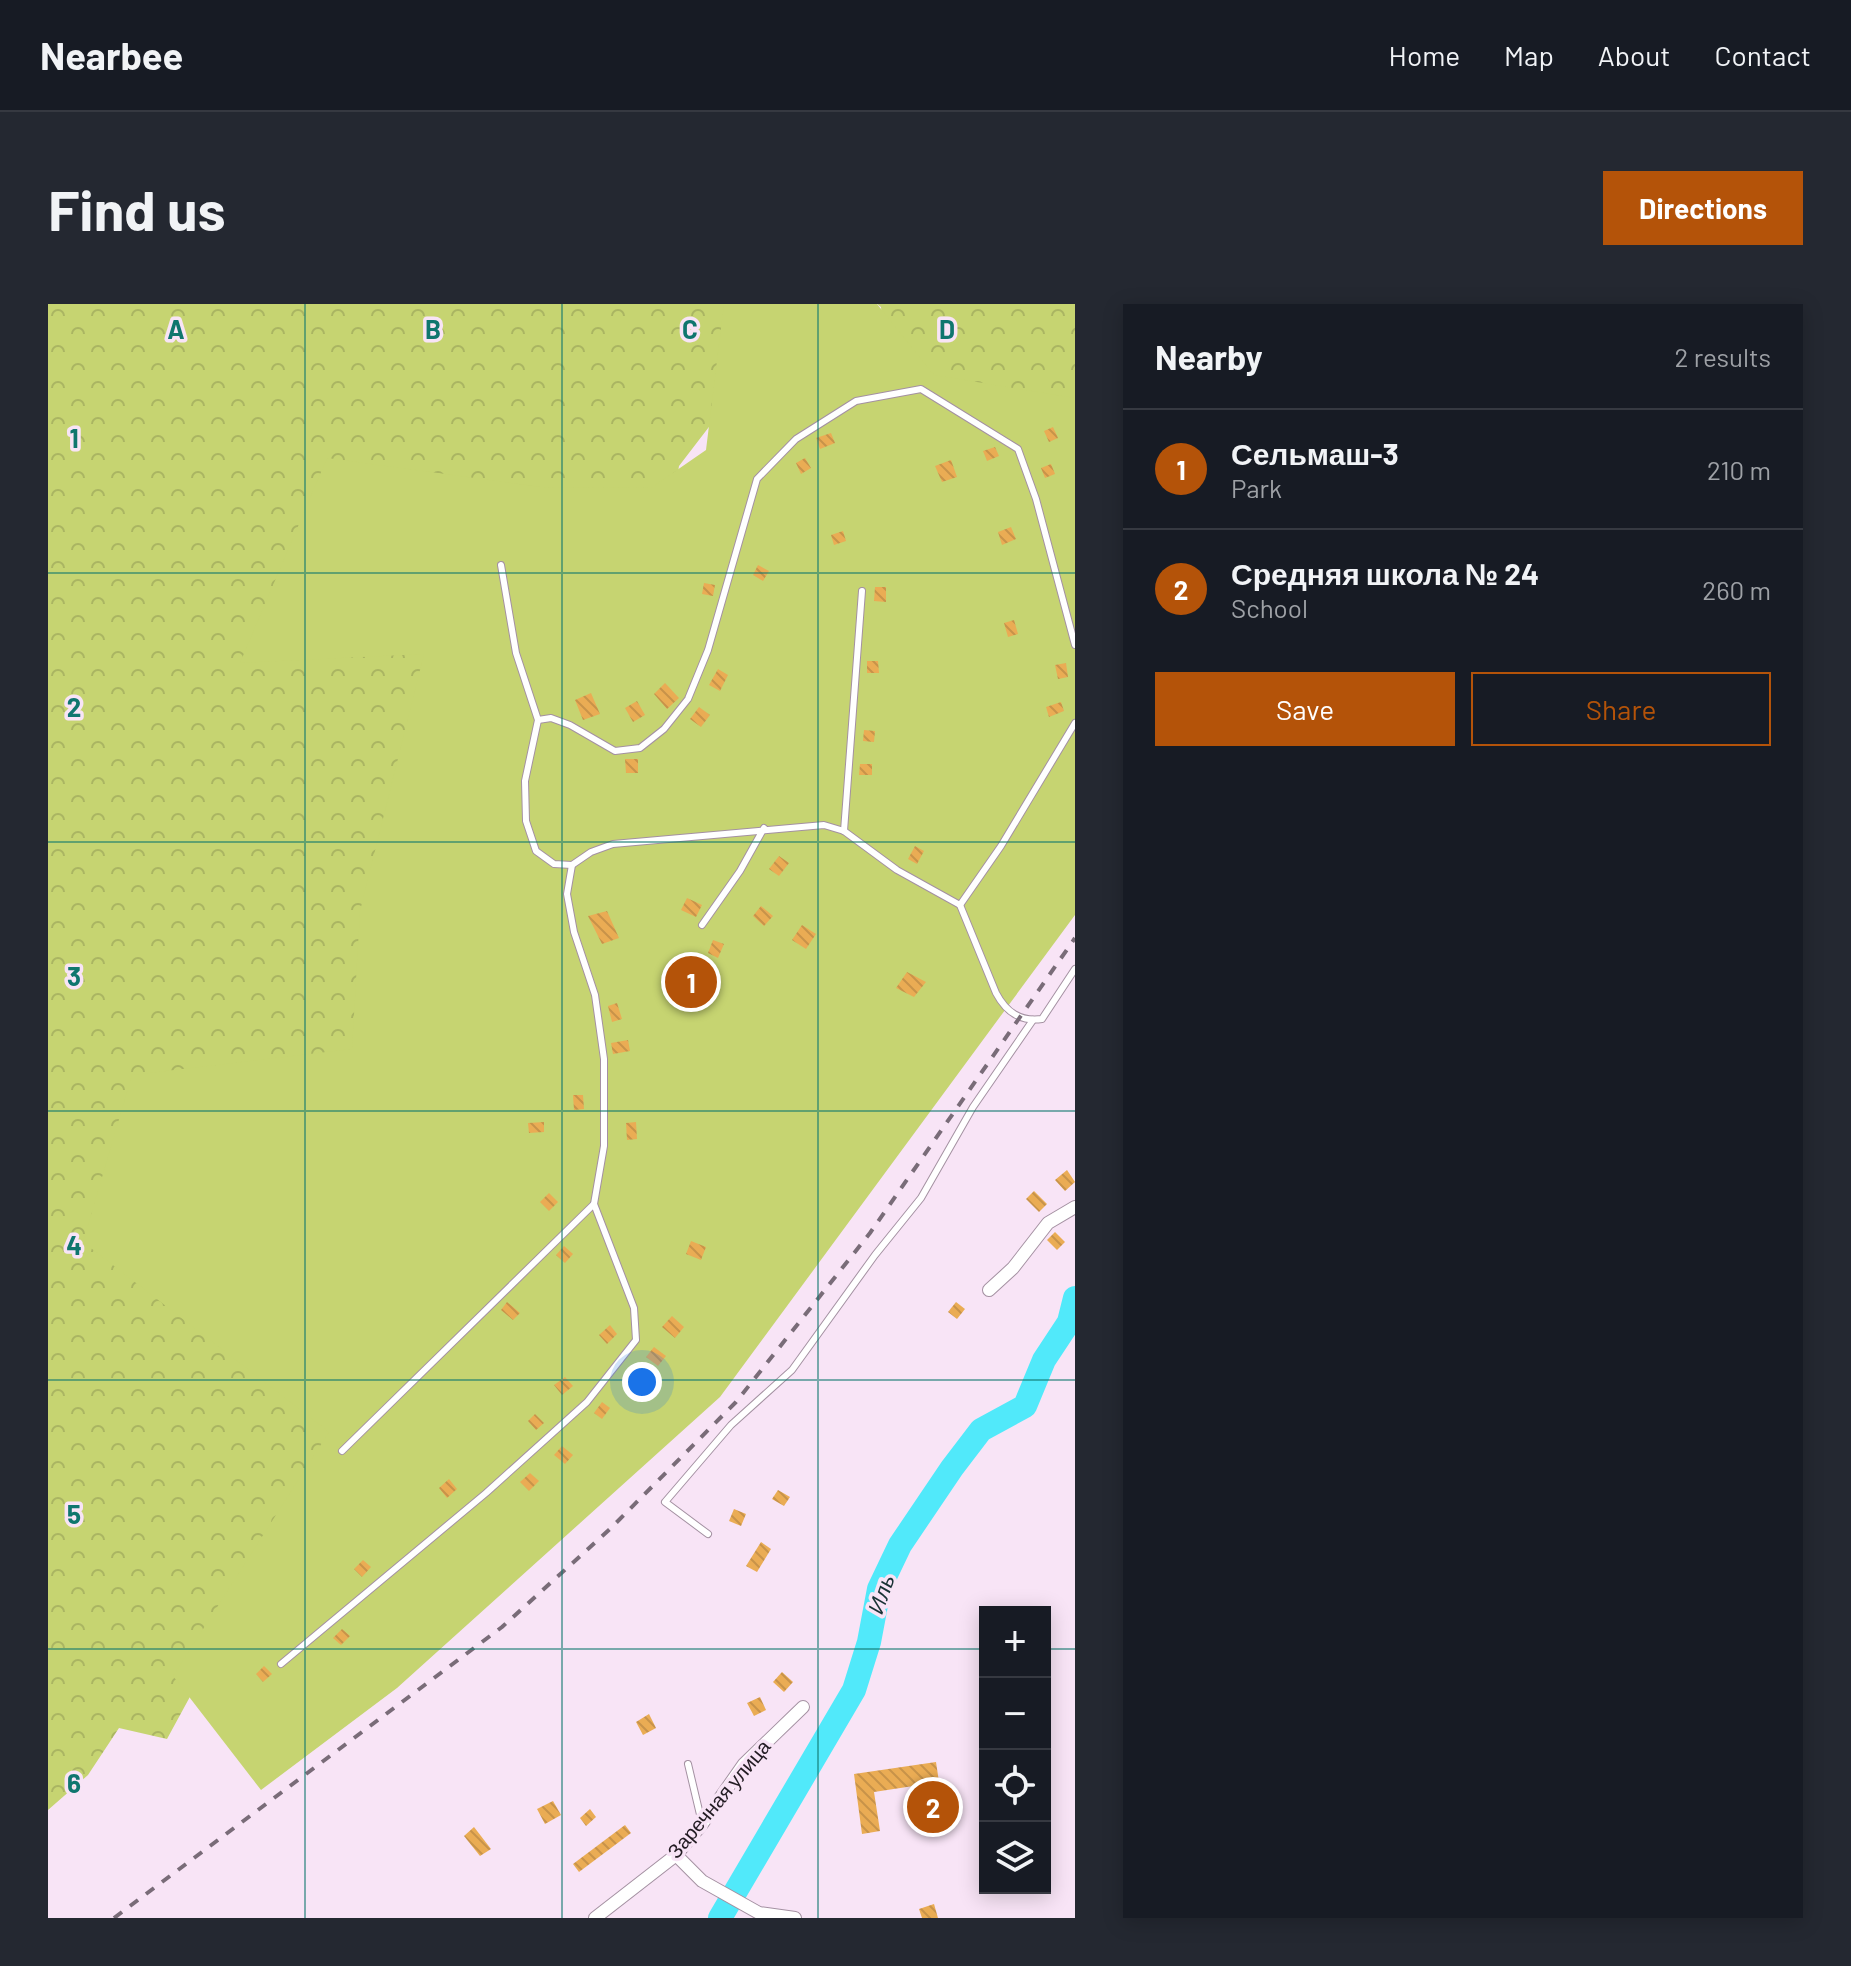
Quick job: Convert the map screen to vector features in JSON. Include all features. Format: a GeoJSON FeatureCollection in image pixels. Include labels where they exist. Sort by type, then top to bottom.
{"type":"FeatureCollection","features":[{"type":"Feature","properties":{"kind":"street"},"geometry":{"type":"LineString","coordinates":[[989,1290],[1013,1268],[1048,1223],[1075,1207]]}},
{"type":"Feature","properties":{"kind":"street","name":"Заречная улица"},"geometry":{"type":"LineString","coordinates":[[595,1918],[676,1855],[744,1764],[803,1707]]}},
{"type":"Feature","properties":{"kind":"street"},"geometry":{"type":"LineString","coordinates":[[676,1855],[702,1881],[759,1913],[795,1918]]}},
{"type":"Feature","properties":{"kind":"lane"},"geometry":{"type":"LineString","coordinates":[[538,720],[551,718],[570,725],[615,751],[640,748],[664,729],[688,699],[708,650],[757,479],[796,439],[856,401],[921,389],[1018,449],[1036,499],[1075,645]]}},
{"type":"Feature","properties":{"kind":"lane"},"geometry":{"type":"LineString","coordinates":[[501,565],[516,653],[538,720],[525,781],[526,821],[536,851],[554,864],[572,865],[591,852],[613,844],[824,825],[844,831],[897,870],[960,905],[1003,1006],[1019,1018],[1042,1019],[1075,969]]}},
{"type":"Feature","properties":{"kind":"lane"},"geometry":{"type":"LineString","coordinates":[[844,831],[862,591]]}},
{"type":"Feature","properties":{"kind":"lane"},"geometry":{"type":"LineString","coordinates":[[960,905],[1001,846],[1075,723]]}},
{"type":"Feature","properties":{"kind":"lane"},"geometry":{"type":"LineString","coordinates":[[702,925],[740,871],[764,828]]}},
{"type":"Feature","properties":{"kind":"lane"},"geometry":{"type":"LineString","coordinates":[[281,1664],[486,1493],[587,1402],[636,1340],[634,1308],[594,1204],[604,1146],[604,1059],[595,995],[574,932],[567,894],[572,865]]}},
{"type":"Feature","properties":{"kind":"lane"},"geometry":{"type":"LineString","coordinates":[[708,1534],[665,1502],[731,1425],[792,1370],[875,1255],[921,1198],[973,1107],[1033,1020]]}},
{"type":"Feature","properties":{"kind":"lane"},"geometry":{"type":"LineString","coordinates":[[342,1451],[594,1204]]}},
{"type":"Feature","properties":{"kind":"lane"},"geometry":{"type":"LineString","coordinates":[[688,1764],[702,1824]]}},
{"type":"Feature","properties":{"kind":"green space"},"geometry":{"type":"Polygon","coordinates":[[[48,304],[812,304],[748,376],[679,466],[661,573],[469,1183],[167,1739],[119,1728],[88,1775],[48,1810],[48,304]]]}},
{"type":"Feature","properties":{"kind":"green space"},"geometry":{"type":"Polygon","coordinates":[[[724,304],[877,304],[934,375],[1075,398],[1075,915],[720,1397],[397,1688],[261,1790],[173,1676],[329,1432],[83,1242],[132,1075],[352,1049],[360,911],[424,654],[240,663],[327,458],[541,487],[651,488],[706,450],[724,304]]]}},
{"type":"Feature","properties":{"kind":"green space"},"geometry":{"type":"Polygon","coordinates":[[[877,304],[1075,304],[1075,410],[1012,431],[885,351],[881,307],[877,304]]]}},
{"type":"Feature","properties":{"kind":"building"},"geometry":{"type":"Polygon","coordinates":[[[1053,427],[1058,438],[1049,442],[1044,431],[1053,427]]]}},
{"type":"Feature","properties":{"kind":"building"},"geometry":{"type":"Polygon","coordinates":[[[831,433],[835,443],[820,449],[816,438],[831,433]]]}},
{"type":"Feature","properties":{"kind":"building"},"geometry":{"type":"Polygon","coordinates":[[[995,447],[999,456],[987,461],[983,451],[995,447]]]}},
{"type":"Feature","properties":{"kind":"building"},"geometry":{"type":"Polygon","coordinates":[[[805,458],[811,468],[801,474],[796,463],[805,458]]]}},
{"type":"Feature","properties":{"kind":"building"},"geometry":{"type":"Polygon","coordinates":[[[951,460],[957,477],[942,482],[935,466],[951,460]]]}},
{"type":"Feature","properties":{"kind":"building"},"geometry":{"type":"Polygon","coordinates":[[[1051,464],[1055,474],[1045,478],[1041,468],[1051,464]]]}},
{"type":"Feature","properties":{"kind":"building"},"geometry":{"type":"Polygon","coordinates":[[[1011,527],[1016,539],[1002,545],[998,532],[1011,527]]]}},
{"type":"Feature","properties":{"kind":"building"},"geometry":{"type":"Polygon","coordinates":[[[843,531],[846,541],[834,545],[831,535],[843,531]]]}},
{"type":"Feature","properties":{"kind":"building"},"geometry":{"type":"Polygon","coordinates":[[[758,565],[769,571],[763,581],[753,575],[758,565]]]}},
{"type":"Feature","properties":{"kind":"building"},"geometry":{"type":"Polygon","coordinates":[[[704,583],[715,585],[713,596],[702,594],[704,583]]]}},
{"type":"Feature","properties":{"kind":"building"},"geometry":{"type":"Polygon","coordinates":[[[875,587],[886,587],[886,602],[874,601],[875,587]]]}},
{"type":"Feature","properties":{"kind":"building"},"geometry":{"type":"Polygon","coordinates":[[[1014,620],[1018,634],[1008,637],[1004,623],[1014,620]]]}},
{"type":"Feature","properties":{"kind":"building"},"geometry":{"type":"Polygon","coordinates":[[[867,661],[878,661],[879,673],[867,673],[867,661]]]}},
{"type":"Feature","properties":{"kind":"building"},"geometry":{"type":"Polygon","coordinates":[[[1066,663],[1068,677],[1058,679],[1055,665],[1066,663]]]}},
{"type":"Feature","properties":{"kind":"building"},"geometry":{"type":"Polygon","coordinates":[[[718,669],[728,675],[720,691],[709,685],[718,669]]]}},
{"type":"Feature","properties":{"kind":"building"},"geometry":{"type":"Polygon","coordinates":[[[665,683],[679,698],[667,709],[654,694],[665,683]]]}},
{"type":"Feature","properties":{"kind":"building"},"geometry":{"type":"Polygon","coordinates":[[[591,693],[600,714],[583,720],[575,700],[591,693]]]}},
{"type":"Feature","properties":{"kind":"building"},"geometry":{"type":"Polygon","coordinates":[[[637,701],[645,715],[633,722],[625,708],[637,701]]]}},
{"type":"Feature","properties":{"kind":"building"},"geometry":{"type":"Polygon","coordinates":[[[1061,702],[1064,711],[1049,717],[1046,707],[1061,702]]]}},
{"type":"Feature","properties":{"kind":"building"},"geometry":{"type":"Polygon","coordinates":[[[699,707],[710,715],[701,727],[690,719],[699,707]]]}},
{"type":"Feature","properties":{"kind":"building"},"geometry":{"type":"Polygon","coordinates":[[[864,730],[875,731],[874,742],[863,741],[864,730]]]}},
{"type":"Feature","properties":{"kind":"building"},"geometry":{"type":"Polygon","coordinates":[[[625,759],[638,759],[638,773],[626,773],[625,759]]]}},
{"type":"Feature","properties":{"kind":"building"},"geometry":{"type":"Polygon","coordinates":[[[860,764],[872,764],[872,775],[859,775],[860,764]]]}},
{"type":"Feature","properties":{"kind":"building"},"geometry":{"type":"Polygon","coordinates":[[[915,846],[924,851],[917,864],[908,859],[915,846]]]}},
{"type":"Feature","properties":{"kind":"building"},"geometry":{"type":"Polygon","coordinates":[[[779,856],[789,863],[779,876],[769,869],[779,856]]]}},
{"type":"Feature","properties":{"kind":"building"},"geometry":{"type":"Polygon","coordinates":[[[687,898],[702,905],[696,917],[681,910],[687,898]]]}},
{"type":"Feature","properties":{"kind":"building"},"geometry":{"type":"Polygon","coordinates":[[[761,906],[773,916],[764,926],[753,916],[761,906]]]}},
{"type":"Feature","properties":{"kind":"building"},"geometry":{"type":"Polygon","coordinates":[[[607,911],[619,938],[602,944],[588,916],[607,911]]]}},
{"type":"Feature","properties":{"kind":"building"},"geometry":{"type":"Polygon","coordinates":[[[802,925],[816,934],[806,949],[792,940],[802,925]]]}},
{"type":"Feature","properties":{"kind":"building"},"geometry":{"type":"Polygon","coordinates":[[[713,940],[724,944],[718,958],[708,953],[713,940]]]}},
{"type":"Feature","properties":{"kind":"building"},"geometry":{"type":"Polygon","coordinates":[[[907,972],[926,982],[914,997],[896,988],[907,972]]]}},
{"type":"Feature","properties":{"kind":"building"},"geometry":{"type":"Polygon","coordinates":[[[617,1003],[622,1019],[612,1022],[608,1006],[617,1003]]]}},
{"type":"Feature","properties":{"kind":"building"},"geometry":{"type":"Polygon","coordinates":[[[628,1040],[630,1051],[613,1054],[611,1043],[628,1040]]]}},
{"type":"Feature","properties":{"kind":"building"},"geometry":{"type":"Polygon","coordinates":[[[573,1095],[583,1095],[584,1109],[574,1110],[573,1095]]]}},
{"type":"Feature","properties":{"kind":"building"},"geometry":{"type":"Polygon","coordinates":[[[544,1122],[544,1132],[529,1133],[528,1123],[544,1122]]]}},
{"type":"Feature","properties":{"kind":"building"},"geometry":{"type":"Polygon","coordinates":[[[636,1122],[637,1139],[627,1140],[626,1123],[636,1122]]]}},
{"type":"Feature","properties":{"kind":"building"},"geometry":{"type":"Polygon","coordinates":[[[1067,1170],[1075,1182],[1065,1191],[1055,1180],[1067,1170]]]}},
{"type":"Feature","properties":{"kind":"building"},"geometry":{"type":"Polygon","coordinates":[[[1034,1191],[1047,1204],[1039,1212],[1026,1199],[1034,1191]]]}},
{"type":"Feature","properties":{"kind":"building"},"geometry":{"type":"Polygon","coordinates":[[[549,1193],[558,1202],[549,1211],[540,1202],[549,1193]]]}},
{"type":"Feature","properties":{"kind":"building"},"geometry":{"type":"Polygon","coordinates":[[[1055,1232],[1065,1242],[1057,1250],[1047,1240],[1055,1232]]]}},
{"type":"Feature","properties":{"kind":"building"},"geometry":{"type":"Polygon","coordinates":[[[691,1241],[706,1247],[701,1260],[686,1254],[691,1241]]]}},
{"type":"Feature","properties":{"kind":"building"},"geometry":{"type":"Polygon","coordinates":[[[564,1246],[573,1254],[565,1263],[556,1255],[564,1246]]]}},
{"type":"Feature","properties":{"kind":"building"},"geometry":{"type":"Polygon","coordinates":[[[507,1302],[520,1313],[513,1320],[501,1310],[507,1302]]]}},
{"type":"Feature","properties":{"kind":"building"},"geometry":{"type":"Polygon","coordinates":[[[956,1302],[965,1309],[957,1319],[948,1312],[956,1302]]]}},
{"type":"Feature","properties":{"kind":"building"},"geometry":{"type":"Polygon","coordinates":[[[672,1316],[684,1327],[675,1338],[662,1327],[672,1316]]]}},
{"type":"Feature","properties":{"kind":"building"},"geometry":{"type":"Polygon","coordinates":[[[610,1325],[617,1334],[607,1344],[599,1335],[610,1325]]]}},
{"type":"Feature","properties":{"kind":"building"},"geometry":{"type":"Polygon","coordinates":[[[654,1347],[666,1356],[658,1366],[646,1357],[654,1347]]]}},
{"type":"Feature","properties":{"kind":"building"},"geometry":{"type":"Polygon","coordinates":[[[565,1377],[573,1386],[562,1395],[554,1385],[565,1377]]]}},
{"type":"Feature","properties":{"kind":"building"},"geometry":{"type":"Polygon","coordinates":[[[602,1402],[610,1408],[602,1419],[594,1413],[602,1402]]]}},
{"type":"Feature","properties":{"kind":"building"},"geometry":{"type":"Polygon","coordinates":[[[535,1414],[544,1423],[536,1430],[528,1421],[535,1414]]]}},
{"type":"Feature","properties":{"kind":"building"},"geometry":{"type":"Polygon","coordinates":[[[562,1446],[573,1455],[565,1464],[554,1455],[562,1446]]]}},
{"type":"Feature","properties":{"kind":"building"},"geometry":{"type":"Polygon","coordinates":[[[530,1473],[539,1481],[529,1491],[520,1482],[530,1473]]]}},
{"type":"Feature","properties":{"kind":"building"},"geometry":{"type":"Polygon","coordinates":[[[449,1479],[457,1489],[447,1498],[439,1488],[449,1479]]]}},
{"type":"Feature","properties":{"kind":"building"},"geometry":{"type":"Polygon","coordinates":[[[778,1490],[790,1497],[784,1506],[772,1499],[778,1490]]]}},
{"type":"Feature","properties":{"kind":"building"},"geometry":{"type":"Polygon","coordinates":[[[734,1509],[746,1514],[741,1526],[729,1521],[734,1509]]]}},
{"type":"Feature","properties":{"kind":"building"},"geometry":{"type":"Polygon","coordinates":[[[761,1542],[771,1549],[757,1572],[746,1566],[761,1542]]]}},
{"type":"Feature","properties":{"kind":"building"},"geometry":{"type":"Polygon","coordinates":[[[363,1560],[371,1567],[362,1577],[354,1569],[363,1560]]]}},
{"type":"Feature","properties":{"kind":"building"},"geometry":{"type":"Polygon","coordinates":[[[342,1629],[350,1636],[341,1645],[333,1638],[342,1629]]]}},
{"type":"Feature","properties":{"kind":"building"},"geometry":{"type":"Polygon","coordinates":[[[264,1666],[272,1674],[263,1682],[256,1674],[264,1666]]]}},
{"type":"Feature","properties":{"kind":"building"},"geometry":{"type":"Polygon","coordinates":[[[782,1672],[793,1682],[784,1692],[773,1682],[782,1672]]]}},
{"type":"Feature","properties":{"kind":"building"},"geometry":{"type":"Polygon","coordinates":[[[760,1697],[766,1710],[754,1716],[747,1703],[760,1697]]]}},
{"type":"Feature","properties":{"kind":"building"},"geometry":{"type":"Polygon","coordinates":[[[649,1714],[656,1728],[643,1735],[636,1722],[649,1714]]]}},
{"type":"Feature","properties":{"kind":"building"},"geometry":{"type":"Polygon","coordinates":[[[936,1762],[945,1822],[926,1824],[920,1785],[874,1792],[880,1831],[862,1834],[854,1774],[936,1762]]]}},
{"type":"Feature","properties":{"kind":"building"},"geometry":{"type":"Polygon","coordinates":[[[553,1801],[561,1815],[545,1824],[537,1809],[553,1801]]]}},
{"type":"Feature","properties":{"kind":"building"},"geometry":{"type":"Polygon","coordinates":[[[590,1809],[596,1817],[586,1826],[580,1818],[590,1809]]]}},
{"type":"Feature","properties":{"kind":"building"},"geometry":{"type":"Polygon","coordinates":[[[625,1825],[631,1833],[579,1872],[573,1864],[625,1825]]]}},
{"type":"Feature","properties":{"kind":"building"},"geometry":{"type":"Polygon","coordinates":[[[474,1827],[491,1849],[480,1856],[464,1836],[474,1827]]]}},
{"type":"Feature","properties":{"kind":"building"},"geometry":{"type":"Polygon","coordinates":[[[934,1904],[938,1918],[922,1918],[919,1909],[934,1904]]]}},
{"type":"Feature","properties":{"kind":"waterway","name":"Иль"},"geometry":{"type":"LineString","coordinates":[[720,1918],[854,1690],[869,1642],[879,1589],[900,1545],[981,1430],[1025,1406],[1044,1360],[1069,1322],[1075,1298]]}},
{"type":"Feature","properties":{"kind":"railway"},"geometry":{"type":"LineString","coordinates":[[114,1918],[502,1627],[610,1529],[736,1402],[870,1233],[1075,938]]}},
{"type":"Feature","properties":{"kind":"place","name":"Сельмаш-3"},"geometry":{"type":"Point","coordinates":[691,982]}},
{"type":"Feature","properties":{"kind":"place","name":"Средняя школа № 24"},"geometry":{"type":"Point","coordinates":[933,1807]}}]}
